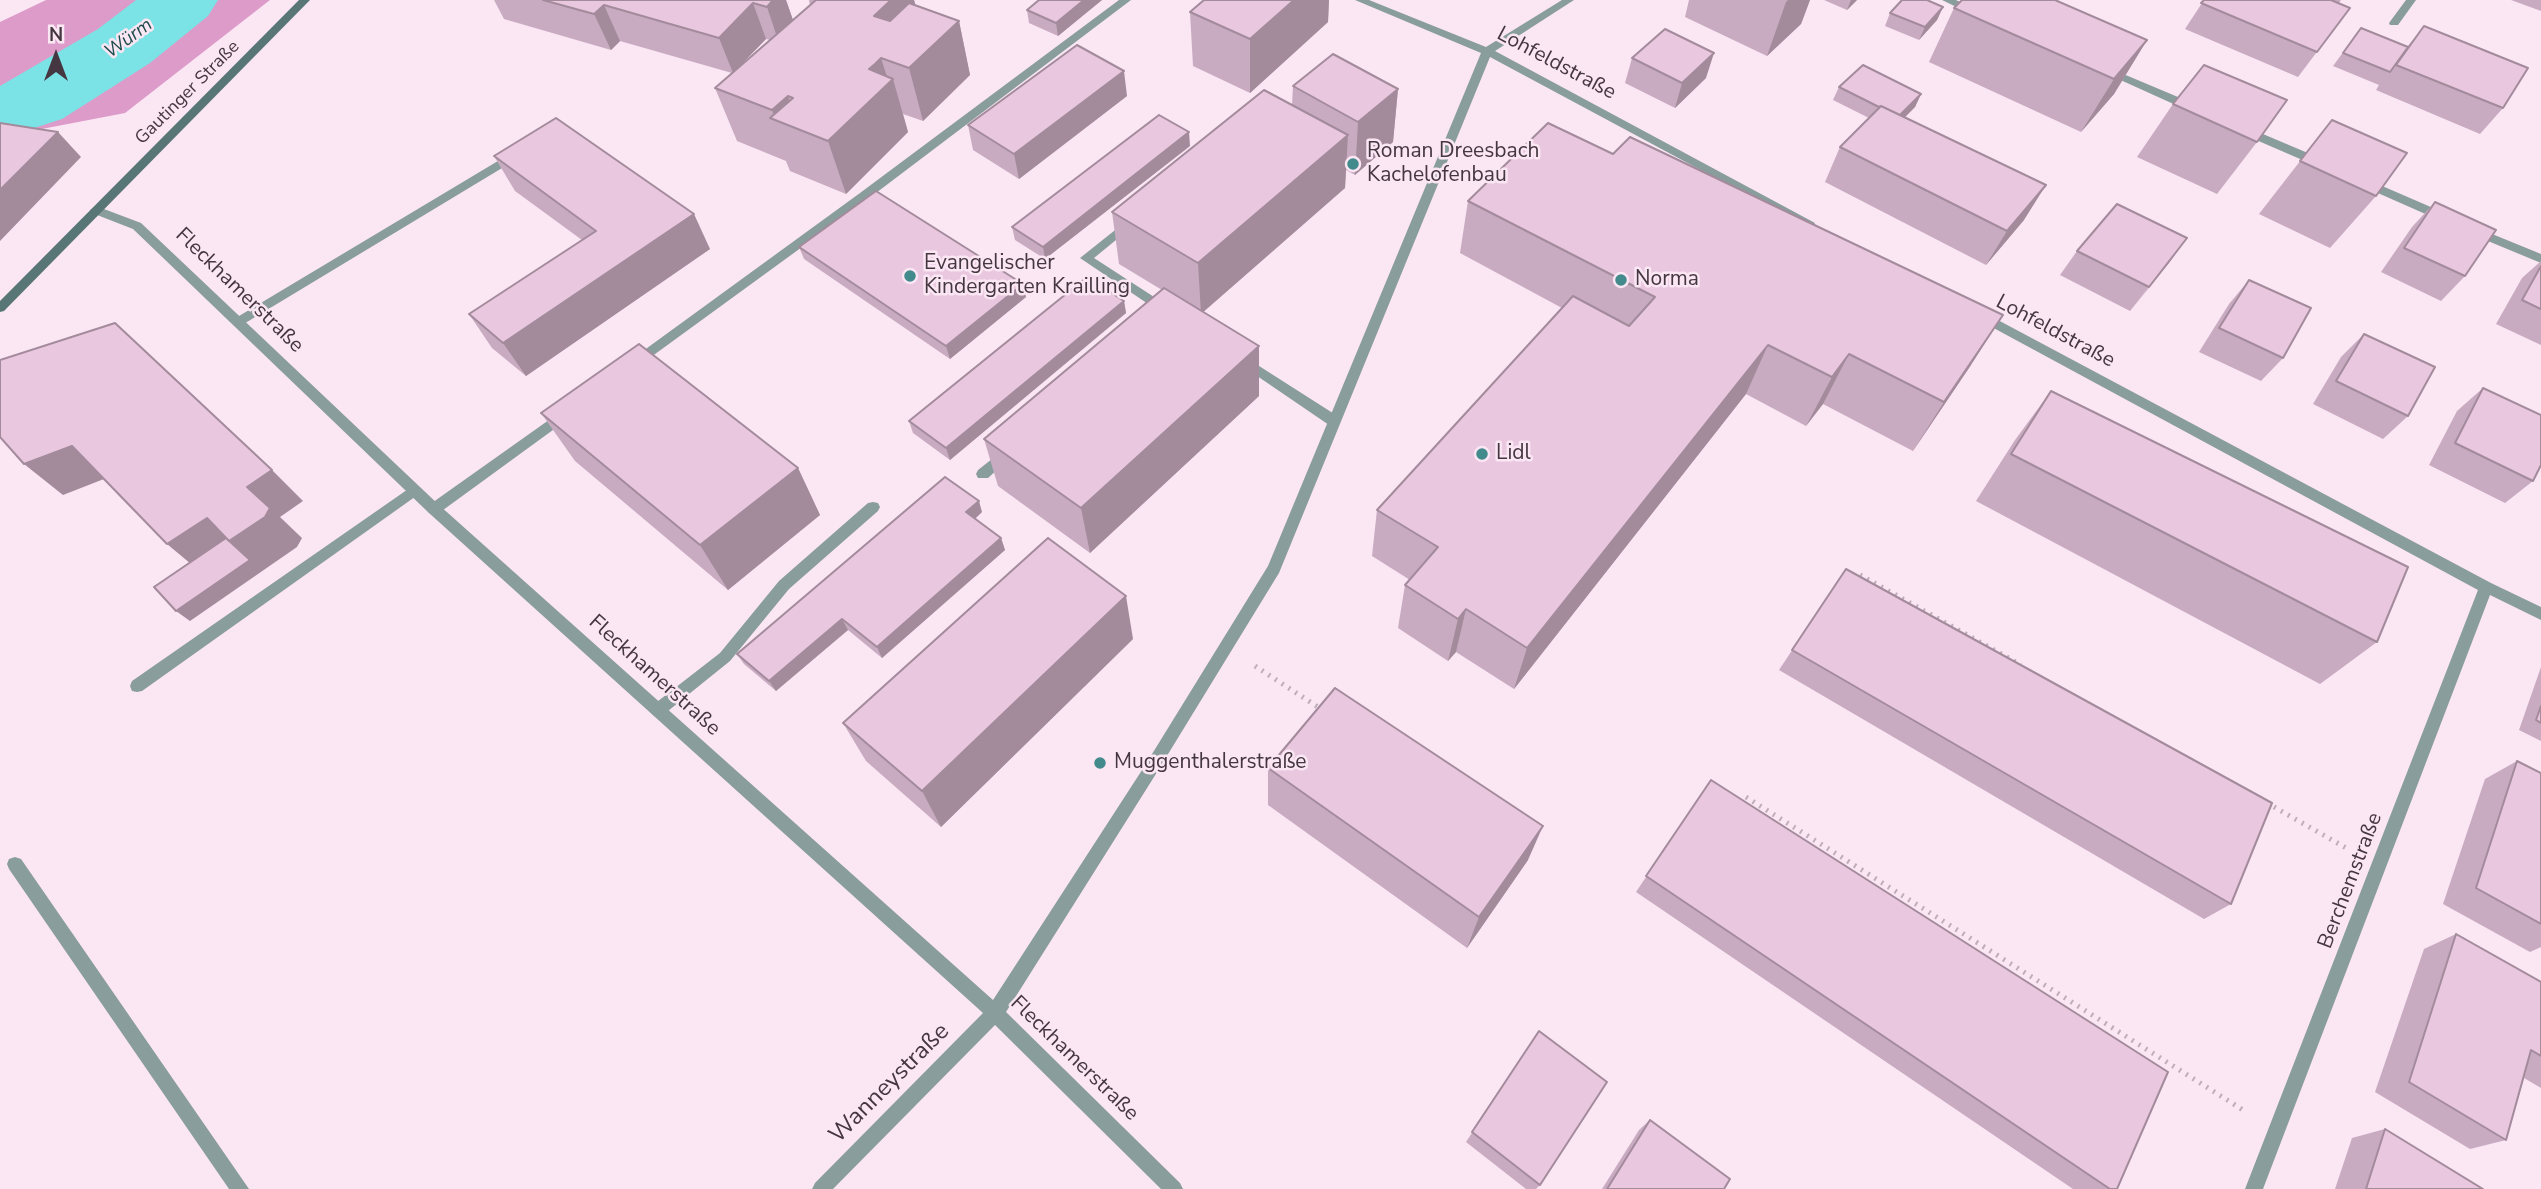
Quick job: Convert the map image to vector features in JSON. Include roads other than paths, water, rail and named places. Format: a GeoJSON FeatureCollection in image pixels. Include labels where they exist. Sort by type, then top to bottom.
{"type":"FeatureCollection","features":[{"type":"Feature","properties":{"kind":"main road","name":"Gautinger Straße"},"geometry":{"type":"LineString","coordinates":[[0,309],[305,0]]}},
{"type":"Feature","properties":{"kind":"street"},"geometry":{"type":"LineString","coordinates":[[620,374],[864,197],[1126,0]]}},
{"type":"Feature","properties":{"kind":"street","name":"Lohfeldstraße"},"geometry":{"type":"LineString","coordinates":[[1360,0],[1487,51],[1816,227]]}},
{"type":"Feature","properties":{"kind":"street"},"geometry":{"type":"LineString","coordinates":[[995,1013],[1149,772],[1274,569],[1487,51],[1569,0]]}},
{"type":"Feature","properties":{"kind":"street"},"geometry":{"type":"LineString","coordinates":[[1947,0],[1985,17]]}},
{"type":"Feature","properties":{"kind":"street"},"geometry":{"type":"LineString","coordinates":[[2394,23],[2411,0]]}},
{"type":"Feature","properties":{"kind":"street"},"geometry":{"type":"LineString","coordinates":[[2099,66],[2200,110]]}},
{"type":"Feature","properties":{"kind":"street"},"geometry":{"type":"LineString","coordinates":[[2238,127],[2326,166]]}},
{"type":"Feature","properties":{"kind":"street"},"geometry":{"type":"LineString","coordinates":[[238,321],[524,150]]}},
{"type":"Feature","properties":{"kind":"street"},"geometry":{"type":"LineString","coordinates":[[2351,177],[2452,221]]}},
{"type":"Feature","properties":{"kind":"street","name":"Fleckhamerstraße"},"geometry":{"type":"LineString","coordinates":[[96,210],[137,226],[434,509],[995,1013],[1174,1189]]}},
{"type":"Feature","properties":{"kind":"street"},"geometry":{"type":"LineString","coordinates":[[1138,216],[1086,258],[1168,317]]}},
{"type":"Feature","properties":{"kind":"street"},"geometry":{"type":"LineString","coordinates":[[2465,226],[2541,260]]}},
{"type":"Feature","properties":{"kind":"street","name":"Lohfeldstraße"},"geometry":{"type":"LineString","coordinates":[[1975,312],[2541,614]]}},
{"type":"Feature","properties":{"kind":"street"},"geometry":{"type":"LineString","coordinates":[[1234,355],[1334,421]]}},
{"type":"Feature","properties":{"kind":"street"},"geometry":{"type":"LineString","coordinates":[[434,509],[576,405]]}},
{"type":"Feature","properties":{"kind":"street"},"geometry":{"type":"LineString","coordinates":[[983,474],[1013,447]]}},
{"type":"Feature","properties":{"kind":"street"},"geometry":{"type":"LineString","coordinates":[[137,686],[414,490]]}},
{"type":"Feature","properties":{"kind":"street"},"geometry":{"type":"LineString","coordinates":[[658,710],[726,657],[784,585],[873,507]]}},
{"type":"Feature","properties":{"kind":"street","name":"Berchemstraße"},"geometry":{"type":"LineString","coordinates":[[2254,1189],[2486,587]]}},
{"type":"Feature","properties":{"kind":"street"},"geometry":{"type":"LineString","coordinates":[[15,864],[240,1189]]}},
{"type":"Feature","properties":{"kind":"street","name":"Wanneystraße"},"geometry":{"type":"LineString","coordinates":[[821,1189],[995,1013]]}},
{"type":"Feature","properties":{"kind":"waterway","name":"Würm"},"geometry":{"type":"LineString","coordinates":[[0,113],[35,101],[124,46],[182,0]]}},
{"type":"Feature","properties":{"kind":"place","name":"Roman Dreesbach Kachelofenbau"},"geometry":{"type":"Point","coordinates":[1353,164]}},
{"type":"Feature","properties":{"kind":"place","name":"Evangelischer Kindergarten Krailling"},"geometry":{"type":"Point","coordinates":[910,276]}},
{"type":"Feature","properties":{"kind":"place","name":"Norma"},"geometry":{"type":"Point","coordinates":[1621,280]}},
{"type":"Feature","properties":{"kind":"place","name":"Lidl"},"geometry":{"type":"Point","coordinates":[1482,454]}},
{"type":"Feature","properties":{"kind":"place","name":"Muggenthalerstraße"},"geometry":{"type":"Point","coordinates":[1100,763]}}]}
